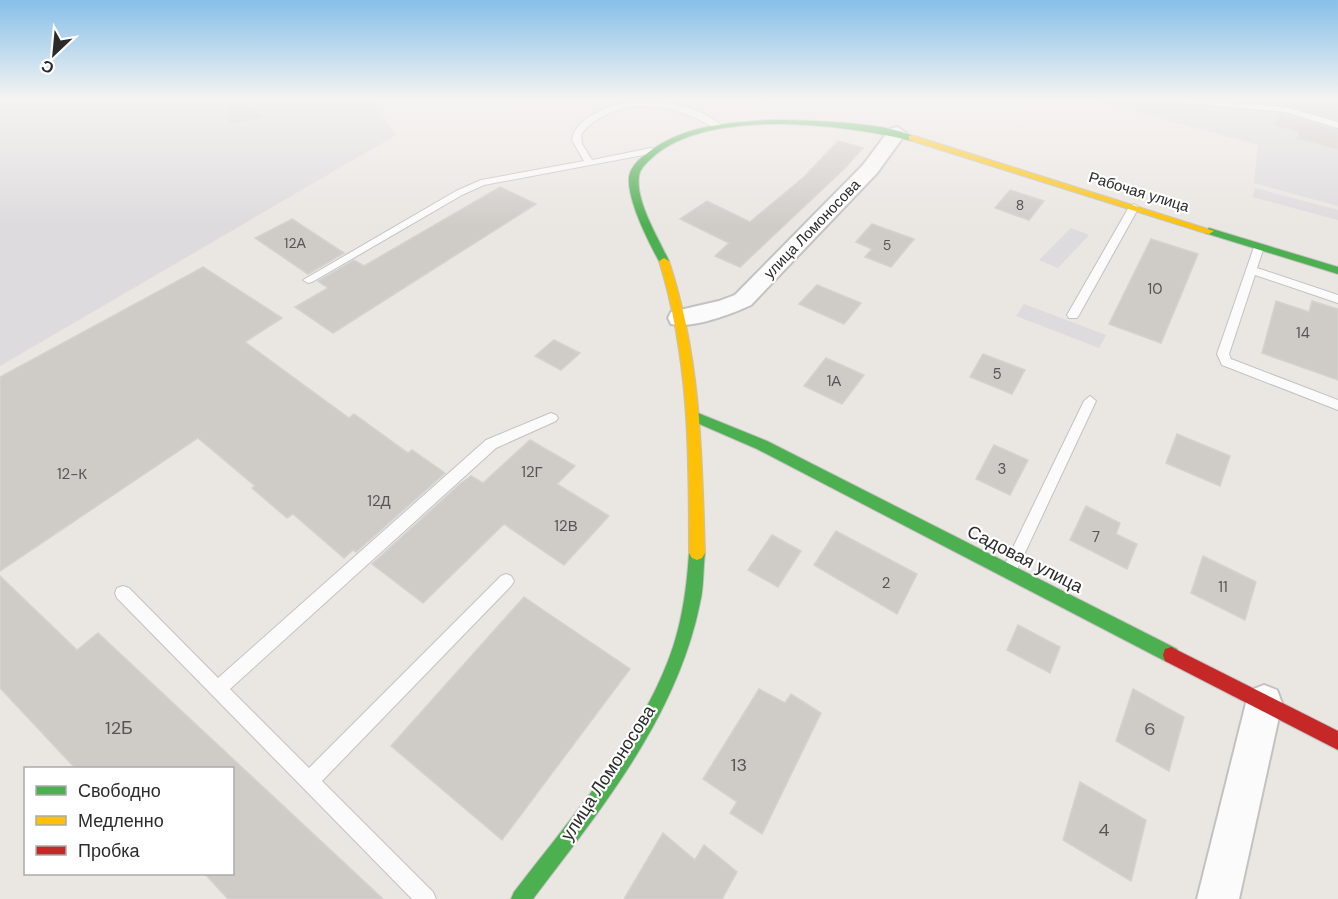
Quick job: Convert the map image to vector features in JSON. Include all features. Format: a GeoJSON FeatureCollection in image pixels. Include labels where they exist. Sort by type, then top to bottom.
{"type":"FeatureCollection","features":[{"type":"Feature","properties":{"kind":"street","name":"улица Ломоносова"},"geometry":{"type":"LineString","coordinates":[[521,899],[620,762],[651,710],[675,662],[695,596],[697,572],[693,416],[680,318],[677,304],[634,190],[634,173],[643,158],[667,142]]}},
{"type":"Feature","properties":{"kind":"street","name":"улица Ломоносова"},"geometry":{"type":"LineString","coordinates":[[680,318],[725,308],[743,300],[870,169],[890,142]]}},
{"type":"Feature","properties":{"kind":"street","name":"Рабочая улица"},"geometry":{"type":"LineString","coordinates":[[926,142],[1338,272]]}},
{"type":"Feature","properties":{"kind":"street","name":"Садовая улица"},"geometry":{"type":"LineString","coordinates":[[693,416],[762,445],[1338,741]]}},
{"type":"Feature","properties":{"kind":"street"},"geometry":{"type":"LineString","coordinates":[[1218,899],[1264,703]]}},
{"type":"Feature","properties":{"kind":"lane"},"geometry":{"type":"LineString","coordinates":[[576,142],[590,163]]}},
{"type":"Feature","properties":{"kind":"lane"},"geometry":{"type":"LineString","coordinates":[[308,280],[459,193],[481,183],[651,151]]}},
{"type":"Feature","properties":{"kind":"lane"},"geometry":{"type":"LineString","coordinates":[[1073,315],[1134,207]]}},
{"type":"Feature","properties":{"kind":"lane"},"geometry":{"type":"LineString","coordinates":[[1259,247],[1223,354],[1226,362],[1338,405]]}},
{"type":"Feature","properties":{"kind":"lane"},"geometry":{"type":"LineString","coordinates":[[1251,270],[1338,299]]}},
{"type":"Feature","properties":{"kind":"lane"},"geometry":{"type":"LineString","coordinates":[[1009,571],[1090,401]]}},
{"type":"Feature","properties":{"kind":"lane"},"geometry":{"type":"LineString","coordinates":[[218,689],[490,444],[551,418]]}},
{"type":"Feature","properties":{"kind":"lane"},"geometry":{"type":"LineString","coordinates":[[309,781],[506,580]]}},
{"type":"Feature","properties":{"kind":"lane"},"geometry":{"type":"LineString","coordinates":[[123,593],[426,899]]}},
{"type":"Feature","properties":{"kind":"shaded area"},"geometry":{"type":"Polygon","coordinates":[[[0,142],[384,142],[0,366],[0,142]]]}},
{"type":"Feature","properties":{"kind":"shaded area"},"geometry":{"type":"Polygon","coordinates":[[[1247,142],[1338,142],[1338,206],[1254,183],[1258,145],[1247,142]]]}},
{"type":"Feature","properties":{"kind":"shaded area"},"geometry":{"type":"Polygon","coordinates":[[[1255,188],[1338,210],[1338,220],[1252,197],[1255,188]]]}},
{"type":"Feature","properties":{"kind":"shaded area"},"geometry":{"type":"Polygon","coordinates":[[[1071,228],[1089,235],[1058,268],[1039,260],[1071,228]]]}},
{"type":"Feature","properties":{"kind":"shaded area"},"geometry":{"type":"Polygon","coordinates":[[[1024,304],[1106,335],[1099,348],[1016,316],[1024,304]]]}},
{"type":"Feature","properties":{"kind":"building"},"geometry":{"type":"Polygon","coordinates":[[[837,142],[863,148],[845,168],[740,267],[715,256],[729,243],[680,219],[707,201],[750,222],[804,177],[837,142]]]}},
{"type":"Feature","properties":{"kind":"building"},"geometry":{"type":"Polygon","coordinates":[[[1312,142],[1338,142],[1338,149],[1312,142]]]}},
{"type":"Feature","properties":{"kind":"building"},"geometry":{"type":"Polygon","coordinates":[[[500,187],[536,204],[333,333],[295,307],[328,288],[318,281],[354,260],[364,266],[500,187]]]}},
{"type":"Feature","properties":{"kind":"building"},"geometry":{"type":"Polygon","coordinates":[[[1010,190],[1044,201],[1029,220],[995,208],[1010,190]]]}},
{"type":"Feature","properties":{"kind":"building"},"geometry":{"type":"Polygon","coordinates":[[[292,219],[344,253],[308,274],[255,238],[292,219]]]}},
{"type":"Feature","properties":{"kind":"building"},"geometry":{"type":"Polygon","coordinates":[[[872,224],[914,239],[891,267],[865,257],[872,249],[856,242],[872,224]]]}},
{"type":"Feature","properties":{"kind":"building"},"geometry":{"type":"Polygon","coordinates":[[[1151,239],[1198,254],[1161,343],[1109,324],[1151,239]]]}},
{"type":"Feature","properties":{"kind":"building"},"geometry":{"type":"Polygon","coordinates":[[[203,267],[282,318],[245,342],[349,418],[354,414],[408,453],[412,450],[445,473],[356,552],[353,550],[344,558],[293,514],[287,518],[252,488],[255,486],[198,438],[0,571],[0,377],[203,267]]]}},
{"type":"Feature","properties":{"kind":"building"},"geometry":{"type":"Polygon","coordinates":[[[817,285],[861,303],[844,324],[799,304],[817,285]]]}},
{"type":"Feature","properties":{"kind":"building"},"geometry":{"type":"Polygon","coordinates":[[[1276,301],[1309,312],[1312,301],[1338,309],[1338,380],[1262,353],[1276,301]]]}},
{"type":"Feature","properties":{"kind":"building"},"geometry":{"type":"Polygon","coordinates":[[[554,340],[580,353],[561,370],[535,356],[554,340]]]}},
{"type":"Feature","properties":{"kind":"building"},"geometry":{"type":"Polygon","coordinates":[[[983,354],[1025,370],[1012,394],[970,377],[983,354]]]}},
{"type":"Feature","properties":{"kind":"building"},"geometry":{"type":"Polygon","coordinates":[[[826,358],[864,375],[842,404],[804,386],[826,358]]]}},
{"type":"Feature","properties":{"kind":"building"},"geometry":{"type":"Polygon","coordinates":[[[1177,434],[1230,456],[1220,486],[1166,463],[1177,434]]]}},
{"type":"Feature","properties":{"kind":"building"},"geometry":{"type":"Polygon","coordinates":[[[530,440],[575,466],[557,484],[609,516],[564,565],[504,524],[423,603],[372,564],[460,484],[471,476],[483,483],[530,440]]]}},
{"type":"Feature","properties":{"kind":"building"},"geometry":{"type":"Polygon","coordinates":[[[994,445],[1028,460],[1010,495],[976,479],[994,445]]]}},
{"type":"Feature","properties":{"kind":"building"},"geometry":{"type":"Polygon","coordinates":[[[1086,506],[1120,523],[1116,534],[1137,544],[1127,569],[1070,540],[1086,506]]]}},
{"type":"Feature","properties":{"kind":"building"},"geometry":{"type":"Polygon","coordinates":[[[836,531],[917,574],[897,614],[814,565],[836,531]]]}},
{"type":"Feature","properties":{"kind":"building"},"geometry":{"type":"Polygon","coordinates":[[[772,535],[801,551],[778,587],[748,570],[772,535]]]}},
{"type":"Feature","properties":{"kind":"building"},"geometry":{"type":"Polygon","coordinates":[[[1203,556],[1256,582],[1245,620],[1191,593],[1203,556]]]}},
{"type":"Feature","properties":{"kind":"building"},"geometry":{"type":"Polygon","coordinates":[[[0,576],[77,650],[98,633],[383,899],[228,899],[206,875],[234,875],[234,767],[74,767],[0,688],[0,576]]]}},
{"type":"Feature","properties":{"kind":"building"},"geometry":{"type":"Polygon","coordinates":[[[524,597],[630,669],[502,840],[391,746],[524,597]]]}},
{"type":"Feature","properties":{"kind":"building"},"geometry":{"type":"Polygon","coordinates":[[[1018,625],[1060,647],[1050,673],[1007,650],[1018,625]]]}},
{"type":"Feature","properties":{"kind":"building"},"geometry":{"type":"Polygon","coordinates":[[[759,689],[785,703],[791,694],[821,713],[762,834],[730,813],[737,802],[703,779],[759,689]]]}},
{"type":"Feature","properties":{"kind":"building"},"geometry":{"type":"Polygon","coordinates":[[[1133,689],[1184,717],[1169,771],[1116,741],[1133,689]]]}},
{"type":"Feature","properties":{"kind":"building"},"geometry":{"type":"Polygon","coordinates":[[[1080,782],[1146,820],[1131,881],[1063,840],[1080,782]]]}},
{"type":"Feature","properties":{"kind":"building"},"geometry":{"type":"Polygon","coordinates":[[[663,833],[695,860],[704,845],[737,872],[722,899],[624,899],[663,833]]]}},
{"type":"Feature","properties":{"kind":"traffic: fast"},"geometry":{"type":"LineString","coordinates":[[664,261],[639,206],[634,175],[644,160],[668,142]]}},
{"type":"Feature","properties":{"kind":"traffic: fast"},"geometry":{"type":"LineString","coordinates":[[1209,231],[1338,271]]}},
{"type":"Feature","properties":{"kind":"traffic: fast"},"geometry":{"type":"LineString","coordinates":[[693,416],[762,445],[1171,655]]}},
{"type":"Feature","properties":{"kind":"traffic: fast"},"geometry":{"type":"LineString","coordinates":[[521,899],[609,781],[637,738],[661,694],[681,648],[693,601],[697,553]]}},
{"type":"Feature","properties":{"kind":"traffic: slow"},"geometry":{"type":"LineString","coordinates":[[925,142],[1209,231]]}},
{"type":"Feature","properties":{"kind":"traffic: slow"},"geometry":{"type":"LineString","coordinates":[[664,261],[675,296],[689,368],[695,442],[697,553]]}},
{"type":"Feature","properties":{"kind":"traffic: jam"},"geometry":{"type":"LineString","coordinates":[[1171,655],[1338,741]]}}]}
